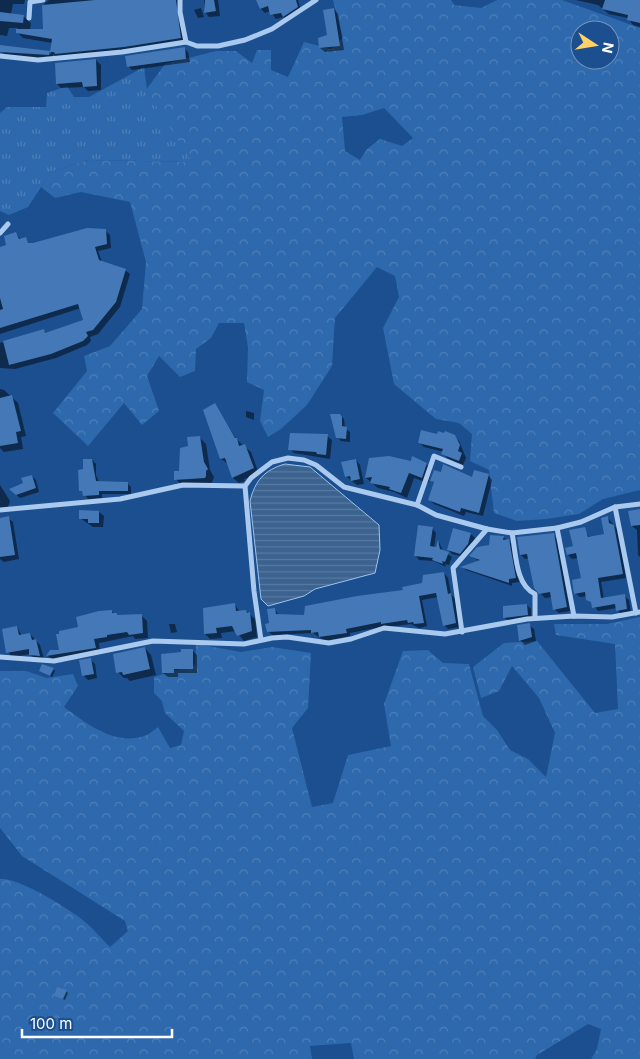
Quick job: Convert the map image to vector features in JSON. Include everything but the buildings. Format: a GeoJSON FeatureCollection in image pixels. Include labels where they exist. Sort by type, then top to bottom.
{"type":"FeatureCollection","features":[{"type":"Feature","properties":{"kind":"street"},"geometry":{"type":"LineString","coordinates":[[29,18],[30,2],[43,0]]}},
{"type":"Feature","properties":{"kind":"street"},"geometry":{"type":"LineString","coordinates":[[180,0],[180,12],[186,42]]}},
{"type":"Feature","properties":{"kind":"street"},"geometry":{"type":"LineString","coordinates":[[0,56],[38,60],[122,52],[186,42],[197,46],[218,46],[245,40],[272,29],[316,0]]}},
{"type":"Feature","properties":{"kind":"street"},"geometry":{"type":"LineString","coordinates":[[0,232],[8,224]]}},
{"type":"Feature","properties":{"kind":"street"},"geometry":{"type":"LineString","coordinates":[[416,504],[434,456],[461,467]]}},
{"type":"Feature","properties":{"kind":"street"},"geometry":{"type":"LineString","coordinates":[[261,640],[254,591],[245,486],[251,478],[272,462],[288,458],[304,460],[316,465],[344,486],[416,504],[436,515],[486,529],[512,532],[557,528],[581,522],[615,507],[640,504]]}},
{"type":"Feature","properties":{"kind":"street"},"geometry":{"type":"LineString","coordinates":[[0,510],[120,499],[183,485],[245,486]]}},
{"type":"Feature","properties":{"kind":"street"},"geometry":{"type":"LineString","coordinates":[[0,657],[54,661],[153,641],[244,644],[287,637],[329,642],[351,639],[384,628],[444,634],[536,618],[612,617],[638,612],[615,507]]}},
{"type":"Feature","properties":{"kind":"street"},"geometry":{"type":"LineString","coordinates":[[557,528],[574,616]]}},
{"type":"Feature","properties":{"kind":"street"},"geometry":{"type":"LineString","coordinates":[[462,632],[453,568],[486,529]]}},
{"type":"Feature","properties":{"kind":"street"},"geometry":{"type":"LineString","coordinates":[[512,532],[522,583],[528,591],[535,594],[536,618]]}},
{"type":"Feature","properties":{"kind":"green space"},"geometry":{"type":"Polygon","coordinates":[[[333,0],[451,0],[454,5],[481,8],[497,0],[562,0],[618,20],[570,20],[570,70],[620,70],[620,21],[640,28],[640,490],[603,499],[579,514],[517,521],[494,513],[489,470],[470,461],[472,434],[459,423],[436,419],[394,384],[383,328],[399,297],[395,276],[377,267],[335,318],[332,366],[307,405],[281,429],[268,437],[260,421],[264,390],[247,382],[248,348],[244,323],[219,323],[211,338],[196,349],[195,371],[180,377],[159,356],[147,376],[159,411],[142,425],[124,403],[88,446],[53,413],[87,371],[84,356],[110,346],[142,309],[146,262],[130,202],[81,192],[55,198],[41,187],[51,172],[88,160],[192,162],[146,90],[165,64],[216,51],[236,51],[252,63],[257,50],[271,50],[271,70],[288,77],[304,42],[331,49],[343,38],[333,0]],[[384,108],[362,115],[342,117],[345,151],[360,160],[367,149],[380,139],[402,146],[413,138],[384,108]]]}},
{"type":"Feature","properties":{"kind":"green space"},"geometry":{"type":"Polygon","coordinates":[[[144,67],[147,90],[193,162],[88,160],[51,172],[28,207],[9,215],[0,211],[0,113],[7,107],[46,107],[47,93],[67,86],[74,97],[89,97],[144,67]]]}},
{"type":"Feature","properties":{"kind":"green space"},"geometry":{"type":"Polygon","coordinates":[[[640,617],[640,1059],[591,1059],[597,1049],[601,1029],[588,1024],[537,1055],[535,1059],[354,1059],[351,1043],[310,1046],[312,1059],[0,1059],[0,879],[29,887],[63,906],[83,920],[110,947],[128,931],[125,921],[22,856],[0,828],[0,671],[26,671],[47,678],[73,674],[78,686],[64,707],[100,731],[120,738],[143,736],[158,727],[170,748],[181,745],[184,731],[165,713],[162,701],[154,693],[154,677],[195,664],[196,644],[241,652],[272,647],[311,653],[308,708],[292,728],[312,807],[333,803],[348,755],[391,746],[384,704],[403,651],[428,650],[443,663],[469,664],[483,716],[497,730],[510,750],[528,759],[546,777],[555,733],[539,698],[512,666],[499,691],[481,698],[473,667],[504,643],[537,641],[595,713],[618,709],[615,644],[556,635],[554,624],[607,624],[640,617]]]}},
{"type":"Feature","properties":{"kind":"shaded area"},"geometry":{"type":"Polygon","coordinates":[[[285,464],[310,467],[379,525],[380,550],[375,573],[315,589],[304,596],[268,606],[261,599],[250,501],[262,477],[278,466],[285,464]]]}}]}
